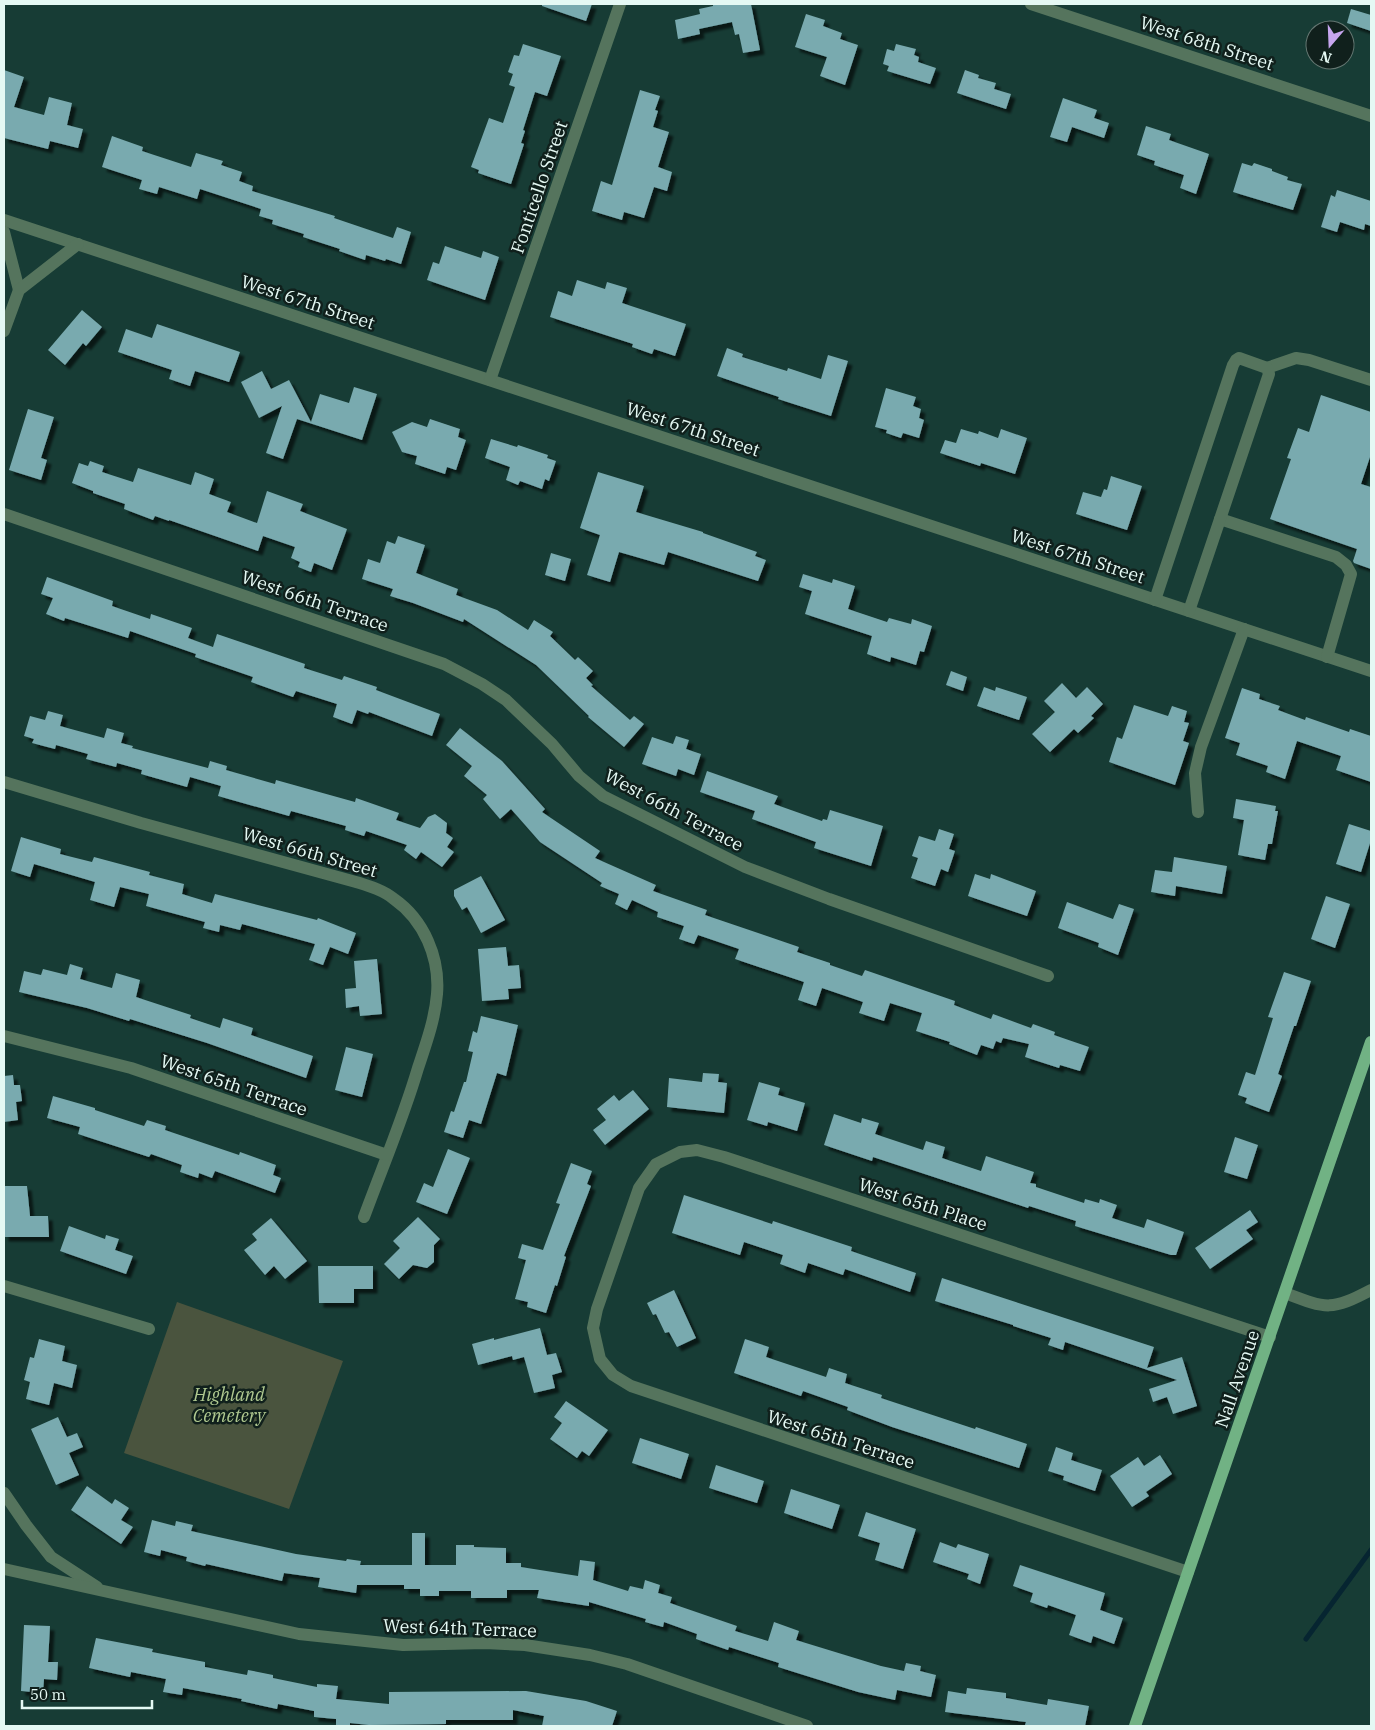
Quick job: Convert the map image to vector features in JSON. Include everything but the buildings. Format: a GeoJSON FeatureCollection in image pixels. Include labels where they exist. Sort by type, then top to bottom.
{"type":"FeatureCollection","features":[{"type":"Feature","properties":{"kind":"main road","name":"Nall Avenue"},"geometry":{"type":"LineString","coordinates":[[1135,1726],[1371,1042]]}},
{"type":"Feature","properties":{"kind":"street","name":"Fonticello Street"},"geometry":{"type":"LineString","coordinates":[[490,380],[620,4]]}},
{"type":"Feature","properties":{"kind":"street","name":"West 68th Street"},"geometry":{"type":"LineString","coordinates":[[1031,4],[1371,116]]}},
{"type":"Feature","properties":{"kind":"street","name":"West 67th Street"},"geometry":{"type":"LineString","coordinates":[[4,220],[1371,671]]}},
{"type":"Feature","properties":{"kind":"street"},"geometry":{"type":"LineString","coordinates":[[4,232],[19,290]]}},
{"type":"Feature","properties":{"kind":"street"},"geometry":{"type":"LineString","coordinates":[[4,331],[19,290],[78,244]]}},
{"type":"Feature","properties":{"kind":"street"},"geometry":{"type":"LineString","coordinates":[[1155,600],[1233,364],[1239,358],[1268,371]]}},
{"type":"Feature","properties":{"kind":"street"},"geometry":{"type":"LineString","coordinates":[[1189,611],[1268,371],[1296,358],[1309,360],[1371,380]]}},
{"type":"Feature","properties":{"kind":"street","name":"West 66th Terrace"},"geometry":{"type":"LineString","coordinates":[[4,514],[444,664],[482,684],[506,700],[552,744],[579,776],[603,796],[745,867],[829,900],[1048,976]]}},
{"type":"Feature","properties":{"kind":"street"},"geometry":{"type":"LineString","coordinates":[[1220,519],[1336,557],[1346,565],[1351,574],[1327,657]]}},
{"type":"Feature","properties":{"kind":"street"},"geometry":{"type":"LineString","coordinates":[[1198,812],[1195,773],[1199,756],[1244,630]]}},
{"type":"Feature","properties":{"kind":"street","name":"West 66th Street"},"geometry":{"type":"LineString","coordinates":[[4,782],[141,823],[356,882],[380,890],[406,908],[425,934],[432,948],[438,980],[437,996],[429,1033],[411,1092],[387,1155]]}},
{"type":"Feature","properties":{"kind":"street","name":"West 65th Terrace"},"geometry":{"type":"LineString","coordinates":[[4,1036],[131,1068],[387,1155]]}},
{"type":"Feature","properties":{"kind":"street","name":"West 65th Place"},"geometry":{"type":"LineString","coordinates":[[617,1249],[639,1188],[656,1164],[680,1152],[697,1150],[724,1157],[1270,1337]]}},
{"type":"Feature","properties":{"kind":"street"},"geometry":{"type":"LineString","coordinates":[[364,1218],[387,1155]]}},
{"type":"Feature","properties":{"kind":"street","name":"West 65th Terrace"},"geometry":{"type":"LineString","coordinates":[[617,1249],[597,1309],[593,1328],[600,1359],[612,1375],[631,1386],[1188,1572]]}},
{"type":"Feature","properties":{"kind":"street"},"geometry":{"type":"LineString","coordinates":[[4,1286],[148,1329]]}},
{"type":"Feature","properties":{"kind":"street"},"geometry":{"type":"LineString","coordinates":[[1284,1293],[1318,1305],[1333,1306],[1347,1303],[1371,1290]]}},
{"type":"Feature","properties":{"kind":"street","name":"West 64th Terrace"},"geometry":{"type":"LineString","coordinates":[[4,1493],[26,1525],[51,1556],[105,1592]]}},
{"type":"Feature","properties":{"kind":"street","name":"West 64th Terrace"},"geometry":{"type":"LineString","coordinates":[[4,1568],[299,1634],[403,1645],[485,1643],[525,1645],[590,1654],[627,1664],[807,1726]]}},
{"type":"Feature","properties":{"kind":"green space","name":"Highland Cemetery"},"geometry":{"type":"Polygon","coordinates":[[[177,1302],[343,1361],[289,1509],[124,1453],[177,1302]]]}},
{"type":"Feature","properties":{"kind":"waterway"},"geometry":{"type":"LineString","coordinates":[[1306,1639],[1371,1550]]}}]}
